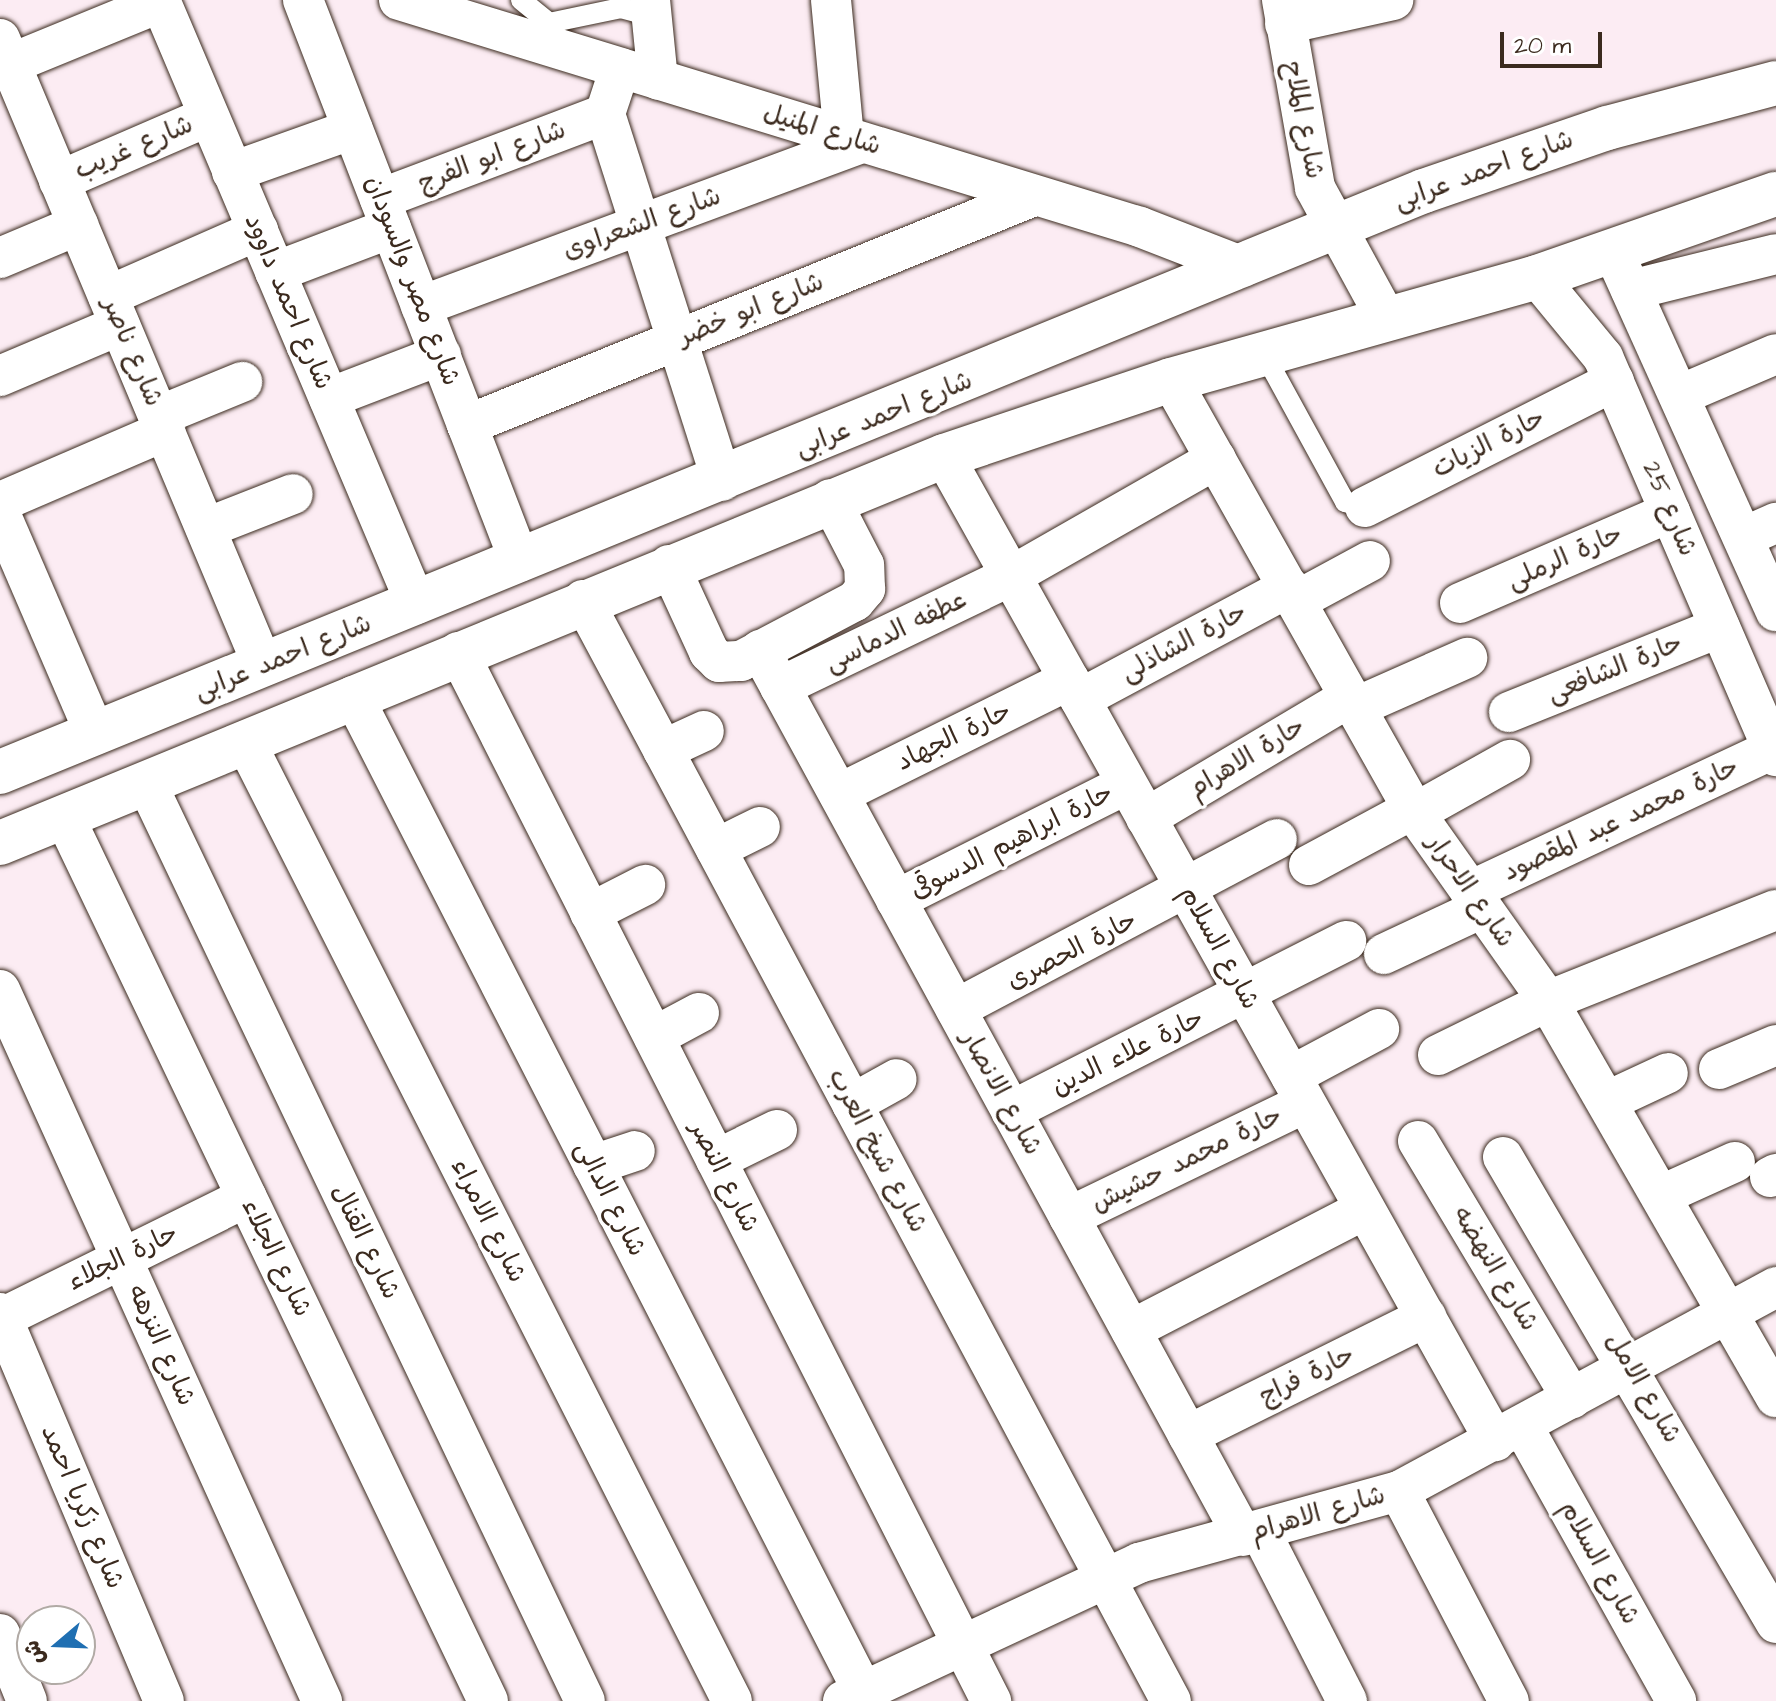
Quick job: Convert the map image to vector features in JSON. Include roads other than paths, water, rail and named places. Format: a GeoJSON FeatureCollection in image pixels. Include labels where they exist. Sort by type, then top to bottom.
{"type":"FeatureCollection","features":[{"type":"Feature","properties":{"kind":"street","name":"شارع مصر والسودان"},"geometry":{"type":"LineString","coordinates":[[303,0],[520,562]]}},
{"type":"Feature","properties":{"kind":"street","name":"شارع المنيل"},"geometry":{"type":"LineString","coordinates":[[399,0],[1034,196],[1243,267]]}},
{"type":"Feature","properties":{"kind":"street"},"geometry":{"type":"LineString","coordinates":[[831,0],[853,140]]}},
{"type":"Feature","properties":{"kind":"street"},"geometry":{"type":"LineString","coordinates":[[1284,12],[1393,0]]}},
{"type":"Feature","properties":{"kind":"street"},"geometry":{"type":"LineString","coordinates":[[5,51],[161,1]]}},
{"type":"Feature","properties":{"kind":"street","name":"شارع احمد داوود"},"geometry":{"type":"LineString","coordinates":[[161,1],[416,604]]}},
{"type":"Feature","properties":{"kind":"street"},"geometry":{"type":"LineString","coordinates":[[651,8],[658,80]]}},
{"type":"Feature","properties":{"kind":"street","name":"شارع الملاح"},"geometry":{"type":"LineString","coordinates":[[1284,12],[1303,145],[1334,227],[1386,318]]}},
{"type":"Feature","properties":{"kind":"street","name":"شارع ناصر"},"geometry":{"type":"LineString","coordinates":[[5,51],[16,122],[59,181],[263,666]]}},
{"type":"Feature","properties":{"kind":"street"},"geometry":{"type":"LineString","coordinates":[[620,68],[605,114],[722,481]]}},
{"type":"Feature","properties":{"kind":"street","name":"شارع احمد عرابى"},"geometry":{"type":"LineString","coordinates":[[0,772],[722,481],[1334,227],[1607,128],[1776,83]]}},
{"type":"Feature","properties":{"kind":"street","name":"شارع ابو الفرج"},"geometry":{"type":"LineString","coordinates":[[275,272],[386,214],[605,114]]}},
{"type":"Feature","properties":{"kind":"street","name":"شارع غريب"},"geometry":{"type":"LineString","coordinates":[[59,181],[209,116]]}},
{"type":"Feature","properties":{"kind":"street"},"geometry":{"type":"LineString","coordinates":[[232,172],[353,129]]}},
{"type":"Feature","properties":{"kind":"street","name":"شارع الشعراوى"},"geometry":{"type":"LineString","coordinates":[[421,306],[640,225],[853,140]]}},
{"type":"Feature","properties":{"kind":"street"},"geometry":{"type":"LineString","coordinates":[[1622,271],[1776,194]]}},
{"type":"Feature","properties":{"kind":"street","name":"شارع ابو خضر"},"geometry":{"type":"LineString","coordinates":[[467,425],[1034,196]]}},
{"type":"Feature","properties":{"kind":"street"},"geometry":{"type":"LineString","coordinates":[[0,258],[78,225]]}},
{"type":"Feature","properties":{"kind":"street"},"geometry":{"type":"LineString","coordinates":[[0,376],[258,230]]}},
{"type":"Feature","properties":{"kind":"street"},"geometry":{"type":"LineString","coordinates":[[0,843],[830,499],[944,456],[1171,380],[1537,277],[1776,254]]}},
{"type":"Feature","properties":{"kind":"street"},"geometry":{"type":"LineString","coordinates":[[1622,271],[1680,395],[1760,530],[1776,611]]}},
{"type":"Feature","properties":{"kind":"street","name":"شارع 25"},"geometry":{"type":"LineString","coordinates":[[1537,277],[1590,334],[1614,381],[1774,752]]}},
{"type":"Feature","properties":{"kind":"street"},"geometry":{"type":"LineString","coordinates":[[1680,395],[1776,354]]}},
{"type":"Feature","properties":{"kind":"street"},"geometry":{"type":"LineString","coordinates":[[329,398],[441,355]]}},
{"type":"Feature","properties":{"kind":"street","name":"شارع الاحرار"},"geometry":{"type":"LineString","coordinates":[[1171,380],[1414,811],[1548,1001],[1776,1397]]}},
{"type":"Feature","properties":{"kind":"street","name":"حارة الزيات"},"geometry":{"type":"LineString","coordinates":[[1365,507],[1614,381]]}},
{"type":"Feature","properties":{"kind":"street"},"geometry":{"type":"LineString","coordinates":[[0,502],[242,382]]}},
{"type":"Feature","properties":{"kind":"street","name":"شارع السلام"},"geometry":{"type":"LineString","coordinates":[[944,456],[1426,1317],[1508,1433],[1676,1701]]}},
{"type":"Feature","properties":{"kind":"street","name":"عطفه الدماسى"},"geometry":{"type":"LineString","coordinates":[[780,687],[1011,576],[1216,459]]}},
{"type":"Feature","properties":{"kind":"street"},"geometry":{"type":"LineString","coordinates":[[206,528],[293,494]]}},
{"type":"Feature","properties":{"kind":"street"},"geometry":{"type":"LineString","coordinates":[[669,565],[713,658],[734,663],[855,601],[865,589],[864,565],[830,499]]}},
{"type":"Feature","properties":{"kind":"street","name":"حارة الرملى"},"geometry":{"type":"LineString","coordinates":[[1460,603],[1670,512]]}},
{"type":"Feature","properties":{"kind":"street"},"geometry":{"type":"LineString","coordinates":[[0,513],[95,734]]}},
{"type":"Feature","properties":{"kind":"street","name":"حارة الشاذلى"},"geometry":{"type":"LineString","coordinates":[[1074,689],[1370,561]]}},
{"type":"Feature","properties":{"kind":"street","name":"شارع شيخ العرب"},"geometry":{"type":"LineString","coordinates":[[583,600],[1171,1701]]}},
{"type":"Feature","properties":{"kind":"street","name":"حارة الشافعى"},"geometry":{"type":"LineString","coordinates":[[1509,712],[1720,627]]}},
{"type":"Feature","properties":{"kind":"street","name":"شارع الانصار"},"geometry":{"type":"LineString","coordinates":[[760,650],[1188,1435],[1251,1534],[1347,1701]]}},
{"type":"Feature","properties":{"kind":"street","name":"شارع النصر"},"geometry":{"type":"LineString","coordinates":[[458,652],[991,1701]]}},
{"type":"Feature","properties":{"kind":"street","name":"حارة الاهرام"},"geometry":{"type":"LineString","coordinates":[[1137,801],[1351,703],[1467,658]]}},
{"type":"Feature","properties":{"kind":"street","name":"حارة الجهاد"},"geometry":{"type":"LineString","coordinates":[[839,794],[1074,689]]}},
{"type":"Feature","properties":{"kind":"street","name":"شارع الدالى"},"geometry":{"type":"LineString","coordinates":[[353,696],[593,1165],[858,1698]]}},
{"type":"Feature","properties":{"kind":"street"},"geometry":{"type":"LineString","coordinates":[[663,750],[704,731]]}},
{"type":"Feature","properties":{"kind":"street","name":"شارع الامراء"},"geometry":{"type":"LineString","coordinates":[[245,741],[732,1701]]}},
{"type":"Feature","properties":{"kind":"street","name":"حارة محمد عبد المقصود"},"geometry":{"type":"LineString","coordinates":[[1384,954],[1476,900],[1774,752]]}},
{"type":"Feature","properties":{"kind":"street"},"geometry":{"type":"LineString","coordinates":[[1309,865],[1510,760]]}},
{"type":"Feature","properties":{"kind":"street","name":"شارع القنال"},"geometry":{"type":"LineString","coordinates":[[146,782],[585,1701]]}},
{"type":"Feature","properties":{"kind":"street","name":"حارة ابراهيم الدسوقى"},"geometry":{"type":"LineString","coordinates":[[896,900],[1137,801]]}},
{"type":"Feature","properties":{"kind":"street","name":"شارع الجلاء"},"geometry":{"type":"LineString","coordinates":[[64,816],[488,1701]]}},
{"type":"Feature","properties":{"kind":"street"},"geometry":{"type":"LineString","coordinates":[[716,849],[760,827]]}},
{"type":"Feature","properties":{"kind":"street","name":"حارة الحصرى"},"geometry":{"type":"LineString","coordinates":[[956,1009],[1188,892],[1277,839]]}},
{"type":"Feature","properties":{"kind":"street"},"geometry":{"type":"LineString","coordinates":[[590,913],[645,885]]}},
{"type":"Feature","properties":{"kind":"street"},"geometry":{"type":"LineString","coordinates":[[1438,1055],[1548,1001],[1776,910]]}},
{"type":"Feature","properties":{"kind":"street","name":"حارة علاء الدين"},"geometry":{"type":"LineString","coordinates":[[1011,1111],[1246,995],[1346,941]]}},
{"type":"Feature","properties":{"kind":"street","name":"شارع النزهه"},"geometry":{"type":"LineString","coordinates":[[0,990],[322,1701]]}},
{"type":"Feature","properties":{"kind":"street"},"geometry":{"type":"LineString","coordinates":[[654,1037],[699,1013]]}},
{"type":"Feature","properties":{"kind":"street","name":"حارة محمد حشيش"},"geometry":{"type":"LineString","coordinates":[[1069,1217],[1298,1090],[1379,1029]]}},
{"type":"Feature","properties":{"kind":"street"},"geometry":{"type":"LineString","coordinates":[[1719,1069],[1776,1045]]}},
{"type":"Feature","properties":{"kind":"street"},"geometry":{"type":"LineString","coordinates":[[1608,1101],[1668,1073]]}},
{"type":"Feature","properties":{"kind":"street"},"geometry":{"type":"LineString","coordinates":[[852,1104],[897,1079]]}},
{"type":"Feature","properties":{"kind":"street"},"geometry":{"type":"LineString","coordinates":[[716,1160],[777,1130]]}},
{"type":"Feature","properties":{"kind":"street","name":"شارع النهضه"},"geometry":{"type":"LineString","coordinates":[[1418,1141],[1572,1398]]}},
{"type":"Feature","properties":{"kind":"street"},"geometry":{"type":"LineString","coordinates":[[593,1165],[635,1151]]}},
{"type":"Feature","properties":{"kind":"street","name":"شارع الامل"},"geometry":{"type":"LineString","coordinates":[[1503,1157],[1631,1365],[1776,1623]]}},
{"type":"Feature","properties":{"kind":"street"},"geometry":{"type":"LineString","coordinates":[[1662,1195],[1760,1171]]}},
{"type":"Feature","properties":{"kind":"street","name":"حارة الجلاء"},"geometry":{"type":"LineString","coordinates":[[1,1316],[247,1197]]}},
{"type":"Feature","properties":{"kind":"street"},"geometry":{"type":"LineString","coordinates":[[1131,1330],[1365,1209]]}},
{"type":"Feature","properties":{"kind":"street","name":"شارع الاهرام"},"geometry":{"type":"LineString","coordinates":[[858,1698],[1105,1577],[1399,1491],[1776,1287]]}},
{"type":"Feature","properties":{"kind":"street","name":"شارع زكريا احمد"},"geometry":{"type":"LineString","coordinates":[[1,1316],[164,1701]]}},
{"type":"Feature","properties":{"kind":"street","name":"حارة فراج"},"geometry":{"type":"LineString","coordinates":[[1188,1435],[1426,1317]]}},
{"type":"Feature","properties":{"kind":"street"},"geometry":{"type":"LineString","coordinates":[[1399,1491],[1509,1701]]}},
{"type":"Feature","properties":{"kind":"street"},"geometry":{"type":"LineString","coordinates":[[0,1634],[27,1701]]}},
{"type":"Feature","properties":{"kind":"lane"},"geometry":{"type":"LineString","coordinates":[[521,0],[549,23],[621,8],[651,8]]}},
{"type":"Feature","properties":{"kind":"lane"},"geometry":{"type":"LineString","coordinates":[[1263,352],[1345,502],[1365,507]]}}]}
